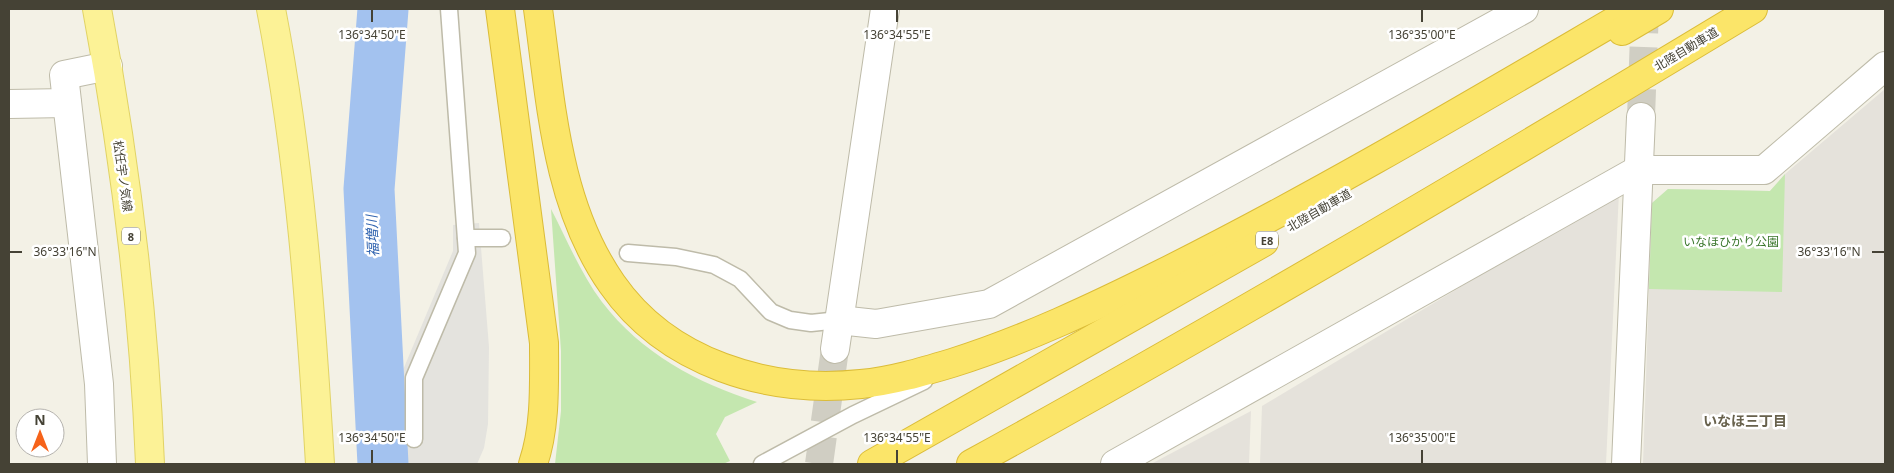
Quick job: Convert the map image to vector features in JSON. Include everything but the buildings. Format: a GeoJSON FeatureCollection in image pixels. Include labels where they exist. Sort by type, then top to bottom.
{"type":"FeatureCollection","features":[{"type":"Feature","properties":{"kind":"highway"},"geometry":{"type":"LineString","coordinates":[[500,9],[544,343],[544,396],[538,451],[534,464]]}},
{"type":"Feature","properties":{"kind":"highway"},"geometry":{"type":"LineString","coordinates":[[538,9],[556,138],[568,189],[591,248],[613,285],[645,321],[683,350],[727,370],[771,382],[818,386],[860,384],[906,377],[1029,336],[1136,287],[1247,231],[1362,168],[1635,9]]}},
{"type":"Feature","properties":{"kind":"highway","name":"北陸自動車道"},"geometry":{"type":"LineString","coordinates":[[872,464],[1085,345],[1487,113],[1659,9]]}},
{"type":"Feature","properties":{"kind":"highway","name":"北陸自動車道"},"geometry":{"type":"LineString","coordinates":[[971,464],[1102,392],[1478,175],[1753,9]]}},
{"type":"Feature","properties":{"kind":"main road","name":"松任宇ノ気線"},"geometry":{"type":"LineString","coordinates":[[97,9],[108,66],[131,237],[148,406],[150,464]]}},
{"type":"Feature","properties":{"kind":"main road"},"geometry":{"type":"LineString","coordinates":[[271,9],[296,171],[311,319],[320,464]]}},
{"type":"Feature","properties":{"kind":"street"},"geometry":{"type":"LineString","coordinates":[[835,349],[885,9]]}},
{"type":"Feature","properties":{"kind":"street"},"geometry":{"type":"LineString","coordinates":[[840,320],[876,324],[989,304],[1524,9]]}},
{"type":"Feature","properties":{"kind":"street"},"geometry":{"type":"LineString","coordinates":[[102,464],[99,384],[64,75],[108,66]]}},
{"type":"Feature","properties":{"kind":"street"},"geometry":{"type":"LineString","coordinates":[[1116,464],[1638,170],[1764,170],[1885,66]]}},
{"type":"Feature","properties":{"kind":"street"},"geometry":{"type":"LineString","coordinates":[[9,104],[67,103]]}},
{"type":"Feature","properties":{"kind":"street"},"geometry":{"type":"LineString","coordinates":[[1626,464],[1641,117]]}},
{"type":"Feature","properties":{"kind":"lane"},"geometry":{"type":"LineString","coordinates":[[414,439],[414,378],[467,252],[449,9]]}},
{"type":"Feature","properties":{"kind":"lane"},"geometry":{"type":"LineString","coordinates":[[466,238],[502,238]]}},
{"type":"Feature","properties":{"kind":"lane"},"geometry":{"type":"LineString","coordinates":[[628,252],[676,257],[714,265],[740,279],[771,312],[790,320],[811,323],[840,320]]}},
{"type":"Feature","properties":{"kind":"lane"},"geometry":{"type":"LineString","coordinates":[[762,464],[853,415],[988,351]]}},
{"type":"Feature","properties":{"kind":"shaded area"},"geometry":{"type":"Polygon","coordinates":[[[1885,89],[1885,464],[1643,464],[1652,203],[1668,189],[1770,191],[1785,174],[1885,89]]]}},
{"type":"Feature","properties":{"kind":"shaded area"},"geometry":{"type":"Polygon","coordinates":[[[1619,192],[1606,464],[1260,464],[1262,406],[1619,192]]]}},
{"type":"Feature","properties":{"kind":"shaded area"},"geometry":{"type":"Polygon","coordinates":[[[479,223],[489,347],[488,424],[484,448],[477,464],[404,464],[400,377],[453,251],[453,225],[479,223]]]}},
{"type":"Feature","properties":{"kind":"shaded area"},"geometry":{"type":"Polygon","coordinates":[[[1251,411],[1249,464],[1151,464],[1251,411]]]}},
{"type":"Feature","properties":{"kind":"green space","name":"いなほひかり公園"},"geometry":{"type":"Polygon","coordinates":[[[1785,174],[1782,292],[1649,289],[1652,203],[1668,189],[1770,191],[1785,174]]]}},
{"type":"Feature","properties":{"kind":"green space"},"geometry":{"type":"Polygon","coordinates":[[[551,209],[594,291],[617,320],[634,336],[652,351],[692,375],[713,386],[757,402],[725,417],[716,434],[730,461],[723,464],[555,464],[561,411],[561,351],[551,209]]]}},
{"type":"Feature","properties":{"kind":"waterway","name":"福増川"},"geometry":{"type":"LineString","coordinates":[[383,9],[369,189],[383,464]]}},
{"type":"Feature","properties":{"kind":"tunnel"},"geometry":{"type":"LineString","coordinates":[[1641,117],[1645,9]]}},
{"type":"Feature","properties":{"kind":"tunnel"},"geometry":{"type":"LineString","coordinates":[[819,464],[835,349]]}},
{"type":"Feature","properties":{"kind":"district","name":"いなほ三丁目"},"geometry":{"type":"Point","coordinates":[1745,420]}}]}
